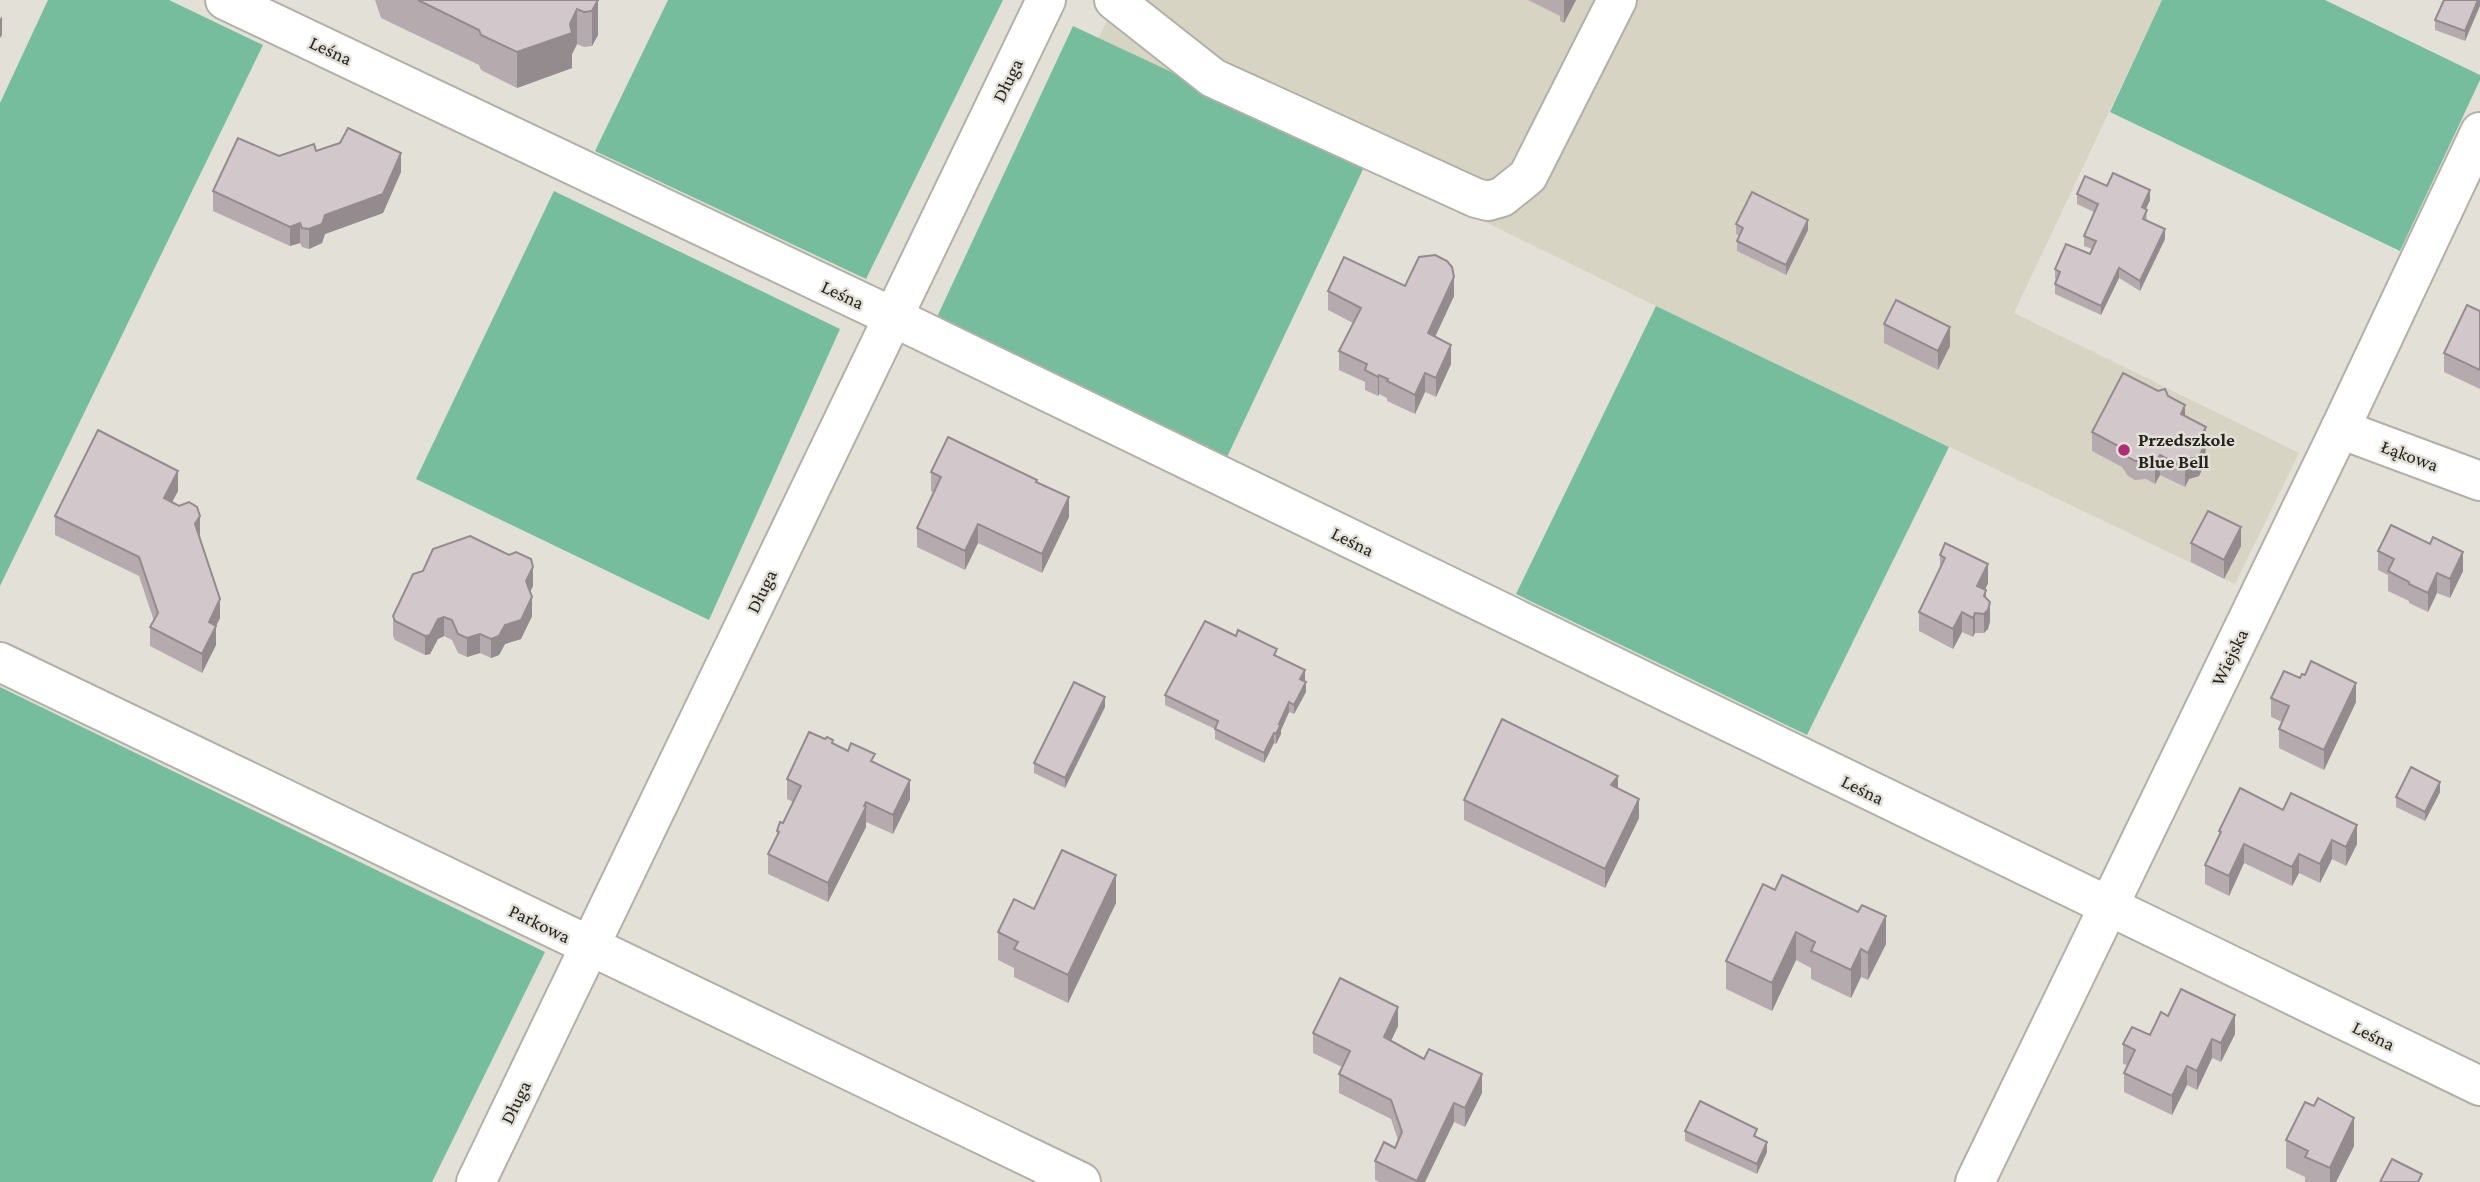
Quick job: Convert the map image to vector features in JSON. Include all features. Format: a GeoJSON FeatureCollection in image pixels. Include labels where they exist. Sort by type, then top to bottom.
{"type":"FeatureCollection","features":[{"type":"Feature","properties":{"kind":"street","name":"Leśna"},"geometry":{"type":"LineString","coordinates":[[225,0],[892,317],[2480,1086]]}},
{"type":"Feature","properties":{"kind":"street","name":"Długa"},"geometry":{"type":"LineString","coordinates":[[476,1182],[1046,0]]}},
{"type":"Feature","properties":{"kind":"street"},"geometry":{"type":"LineString","coordinates":[[1114,0],[1213,78],[1476,198],[1488,201],[1502,197],[1528,176],[1618,0]]}},
{"type":"Feature","properties":{"kind":"street","name":"Wiejska"},"geometry":{"type":"LineString","coordinates":[[1975,1182],[2340,429],[2480,132]]}},
{"type":"Feature","properties":{"kind":"street","name":"Łąkowa"},"geometry":{"type":"LineString","coordinates":[[2340,429],[2480,481]]}},
{"type":"Feature","properties":{"kind":"street","name":"Parkowa"},"geometry":{"type":"LineString","coordinates":[[0,662],[1081,1182]]}},
{"type":"Feature","properties":{"kind":"shaded area"},"geometry":{"type":"Polygon","coordinates":[[[1117,0],[2162,0],[2014,313],[2299,453],[2235,584],[1656,306],[1366,163],[1098,39],[1117,0]]]}},
{"type":"Feature","properties":{"kind":"green space"},"geometry":{"type":"Polygon","coordinates":[[[48,0],[169,0],[263,45],[0,586],[0,103],[48,0]]]}},
{"type":"Feature","properties":{"kind":"green space"},"geometry":{"type":"Polygon","coordinates":[[[668,0],[1003,0],[866,279],[595,151],[668,0]]]}},
{"type":"Feature","properties":{"kind":"green space"},"geometry":{"type":"Polygon","coordinates":[[[2162,0],[2325,0],[2480,75],[2400,251],[2110,112],[2162,0]]]}},
{"type":"Feature","properties":{"kind":"green space"},"geometry":{"type":"Polygon","coordinates":[[[1073,26],[1366,163],[1227,457],[936,319],[1073,26]]]}},
{"type":"Feature","properties":{"kind":"green space"},"geometry":{"type":"Polygon","coordinates":[[[554,191],[840,329],[709,620],[416,479],[554,191]]]}},
{"type":"Feature","properties":{"kind":"green space"},"geometry":{"type":"Polygon","coordinates":[[[1656,306],[1949,447],[1807,735],[1516,594],[1656,306]]]}},
{"type":"Feature","properties":{"kind":"green space"},"geometry":{"type":"Polygon","coordinates":[[[0,687],[545,952],[432,1182],[0,1182],[0,687]]]}},
{"type":"Feature","properties":{"kind":"building"},"geometry":{"type":"Polygon","coordinates":[[[418,0],[598,0],[592,11],[577,9],[570,24],[572,33],[517,52],[418,0]]]}},
{"type":"Feature","properties":{"kind":"building"},"geometry":{"type":"Polygon","coordinates":[[[2444,0],[2478,0],[2465,31],[2435,20],[2444,0]]]}},
{"type":"Feature","properties":{"kind":"building"},"geometry":{"type":"Polygon","coordinates":[[[348,128],[401,153],[383,194],[325,215],[322,224],[309,229],[302,228],[300,223],[290,227],[213,191],[238,138],[279,156],[314,144],[316,151],[340,143],[348,128]]]}},
{"type":"Feature","properties":{"kind":"building"},"geometry":{"type":"Polygon","coordinates":[[[2113,173],[2150,190],[2142,207],[2147,210],[2143,219],[2165,229],[2140,281],[2119,268],[2101,306],[2055,284],[2060,272],[2055,269],[2066,244],[2090,254],[2096,241],[2084,236],[2098,204],[2077,194],[2085,176],[2107,186],[2113,173]]]}},
{"type":"Feature","properties":{"kind":"building"},"geometry":{"type":"Polygon","coordinates":[[[1752,192],[1808,220],[1786,265],[1737,241],[1743,228],[1736,224],[1752,192]]]}},
{"type":"Feature","properties":{"kind":"building"},"geometry":{"type":"Polygon","coordinates":[[[1435,255],[1447,261],[1452,267],[1454,277],[1428,333],[1451,345],[1436,378],[1425,373],[1415,395],[1387,381],[1388,379],[1365,370],[1367,364],[1339,351],[1361,308],[1328,291],[1344,257],[1405,286],[1419,257],[1435,255]]]}},
{"type":"Feature","properties":{"kind":"building"},"geometry":{"type":"Polygon","coordinates":[[[1896,300],[1950,327],[1938,351],[1884,324],[1896,300]]]}},
{"type":"Feature","properties":{"kind":"building"},"geometry":{"type":"Polygon","coordinates":[[[2467,305],[2480,311],[2480,370],[2444,353],[2467,305]]]}},
{"type":"Feature","properties":{"kind":"building","name":"Przedszkole Blue Bell"},"geometry":{"type":"Polygon","coordinates":[[[2123,373],[2158,391],[2165,389],[2168,396],[2185,405],[2181,414],[2206,427],[2202,434],[2205,444],[2199,457],[2189,459],[2185,468],[2160,455],[2155,464],[2146,460],[2135,461],[2128,457],[2122,448],[2092,432],[2123,373]]]}},
{"type":"Feature","properties":{"kind":"building"},"geometry":{"type":"Polygon","coordinates":[[[98,430],[178,471],[164,498],[179,506],[189,502],[197,507],[200,516],[195,524],[220,599],[209,622],[216,626],[202,654],[150,627],[158,613],[139,557],[55,516],[98,430]]]}},
{"type":"Feature","properties":{"kind":"building"},"geometry":{"type":"Polygon","coordinates":[[[948,437],[1069,497],[1042,554],[978,524],[965,551],[917,528],[941,477],[931,472],[948,437]]]}},
{"type":"Feature","properties":{"kind":"building"},"geometry":{"type":"Polygon","coordinates":[[[2208,511],[2241,527],[2224,560],[2191,543],[2208,511]]]}},
{"type":"Feature","properties":{"kind":"building"},"geometry":{"type":"Polygon","coordinates":[[[2391,525],[2430,544],[2433,537],[2463,552],[2450,579],[2437,573],[2428,593],[2388,571],[2394,559],[2378,551],[2391,525]]]}},
{"type":"Feature","properties":{"kind":"building"},"geometry":{"type":"Polygon","coordinates":[[[470,536],[509,555],[516,552],[531,559],[533,567],[526,581],[532,597],[521,620],[505,625],[499,636],[491,639],[480,634],[467,638],[458,634],[452,620],[444,617],[438,619],[430,635],[425,636],[395,621],[393,616],[413,574],[423,571],[433,549],[470,536]]]}},
{"type":"Feature","properties":{"kind":"building"},"geometry":{"type":"Polygon","coordinates":[[[1945,543],[1988,564],[1977,586],[1986,590],[1984,596],[1990,602],[1988,610],[1984,614],[1975,613],[1973,618],[1962,612],[1953,629],[1919,612],[1945,558],[1940,555],[1945,543]]]}},
{"type":"Feature","properties":{"kind":"building"},"geometry":{"type":"Polygon","coordinates":[[[1205,621],[1236,636],[1238,630],[1277,649],[1274,655],[1305,670],[1300,679],[1306,682],[1294,705],[1289,702],[1281,724],[1264,753],[1215,729],[1218,721],[1165,695],[1205,621]]]}},
{"type":"Feature","properties":{"kind":"building"},"geometry":{"type":"Polygon","coordinates":[[[2311,661],[2356,683],[2324,750],[2279,729],[2289,706],[2271,698],[2284,671],[2300,678],[2302,674],[2305,675],[2311,661]]]}},
{"type":"Feature","properties":{"kind":"building"},"geometry":{"type":"Polygon","coordinates":[[[1074,682],[1105,697],[1065,778],[1034,763],[1074,682]]]}},
{"type":"Feature","properties":{"kind":"building"},"geometry":{"type":"Polygon","coordinates":[[[1502,719],[1618,776],[1611,785],[1639,799],[1605,869],[1464,800],[1502,719]]]}},
{"type":"Feature","properties":{"kind":"building"},"geometry":{"type":"Polygon","coordinates":[[[809,732],[825,739],[827,737],[833,740],[832,743],[848,751],[851,743],[875,754],[871,761],[910,780],[893,815],[866,802],[866,807],[828,883],[768,854],[779,832],[780,822],[783,823],[801,786],[787,779],[809,732]]]}},
{"type":"Feature","properties":{"kind":"building"},"geometry":{"type":"Polygon","coordinates":[[[2411,767],[2440,782],[2425,812],[2396,797],[2411,767]]]}},
{"type":"Feature","properties":{"kind":"building"},"geometry":{"type":"Polygon","coordinates":[[[2240,788],[2283,810],[2291,793],[2357,825],[2346,847],[2332,840],[2320,864],[2299,854],[2292,867],[2244,844],[2229,876],[2205,865],[2240,788]]]}},
{"type":"Feature","properties":{"kind":"building"},"geometry":{"type":"Polygon","coordinates":[[[1062,850],[1116,875],[1068,975],[1014,949],[1018,942],[998,932],[1014,899],[1034,909],[1062,850]]]}},
{"type":"Feature","properties":{"kind":"building"},"geometry":{"type":"Polygon","coordinates":[[[1782,875],[1858,912],[1862,905],[1886,916],[1868,953],[1861,949],[1851,970],[1811,951],[1815,942],[1796,932],[1772,983],[1726,961],[1763,884],[1775,890],[1782,875]]]}},
{"type":"Feature","properties":{"kind":"building"},"geometry":{"type":"Polygon","coordinates":[[[1340,978],[1398,1007],[1384,1037],[1424,1059],[1429,1049],[1482,1074],[1465,1108],[1454,1103],[1417,1181],[1375,1161],[1384,1142],[1395,1148],[1402,1132],[1391,1100],[1339,1074],[1350,1051],[1313,1033],[1340,978]]]}},
{"type":"Feature","properties":{"kind":"building"},"geometry":{"type":"Polygon","coordinates":[[[2181,989],[2235,1015],[2221,1043],[2212,1039],[2197,1071],[2187,1066],[2172,1096],[2124,1073],[2135,1050],[2123,1044],[2132,1027],[2150,1035],[2161,1012],[2168,1016],[2181,989]]]}},
{"type":"Feature","properties":{"kind":"building"},"geometry":{"type":"Polygon","coordinates":[[[2318,1098],[2354,1118],[2330,1168],[2305,1157],[2308,1151],[2286,1140],[2305,1102],[2314,1106],[2318,1098]]]}},
{"type":"Feature","properties":{"kind":"building"},"geometry":{"type":"Polygon","coordinates":[[[1700,1101],[1757,1129],[1754,1136],[1767,1142],[1757,1164],[1685,1131],[1700,1101]]]}},
{"type":"Feature","properties":{"kind":"building"},"geometry":{"type":"Polygon","coordinates":[[[2392,1159],[2422,1174],[2418,1182],[2380,1182],[2392,1159]]]}},
{"type":"Feature","properties":{"kind":"place","name":"Przedszkole Blue Bell"},"geometry":{"type":"Point","coordinates":[2124,450]}}]}
